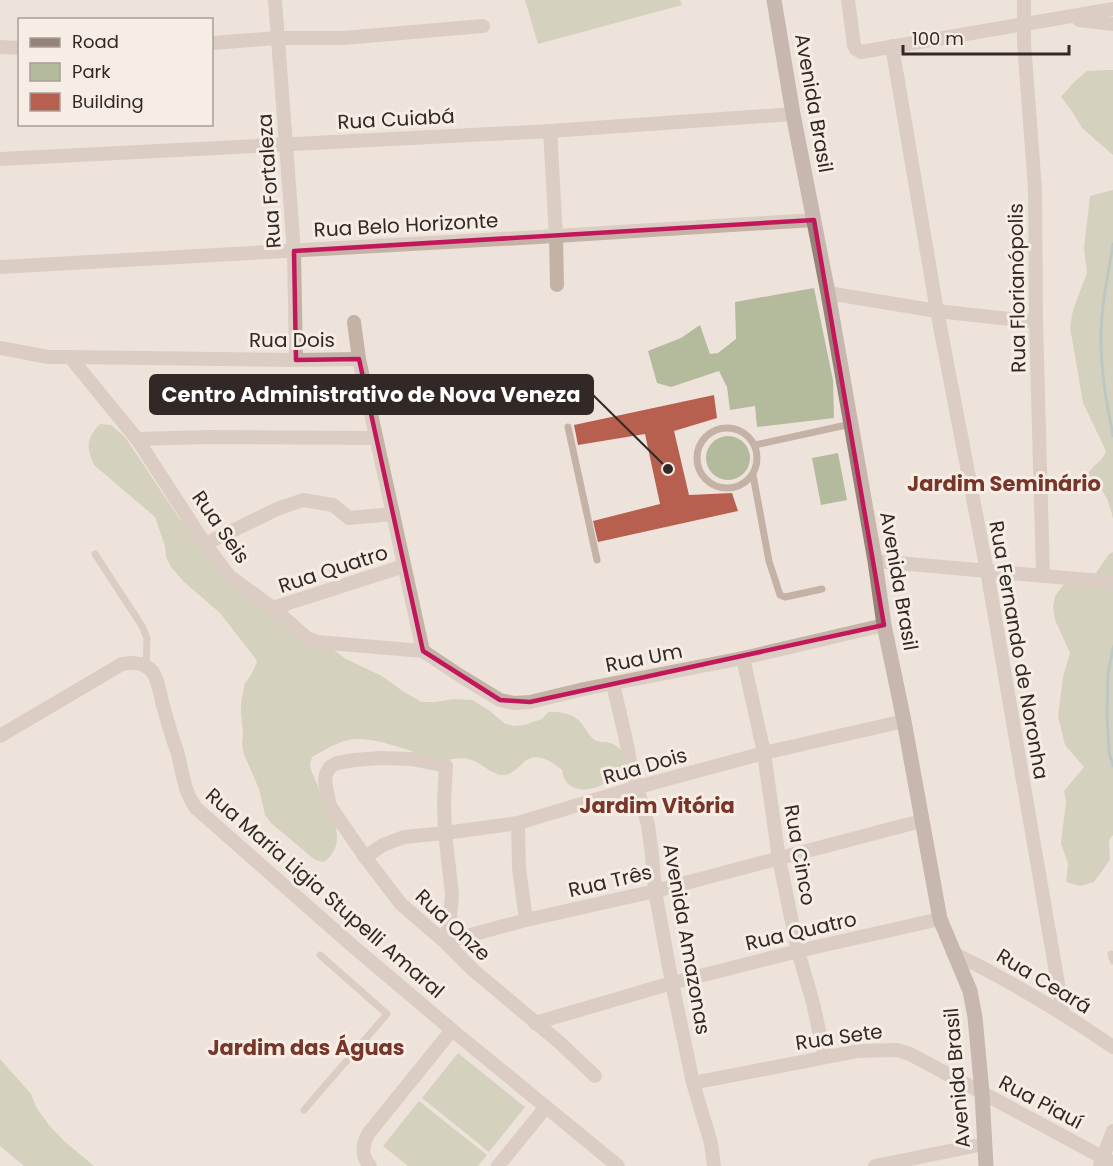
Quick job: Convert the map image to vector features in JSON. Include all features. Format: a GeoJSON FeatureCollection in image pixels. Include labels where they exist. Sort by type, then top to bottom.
{"type":"FeatureCollection","features":[{"type":"Feature","properties":{"kind":"street","name":"Rua Fortaleza"},"geometry":{"type":"LineString","coordinates":[[275,0],[294,251],[296,360]]}},
{"type":"Feature","properties":{"kind":"street","name":"Avenida Brasil"},"geometry":{"type":"LineString","coordinates":[[774,0],[793,114],[828,293],[884,625],[940,919],[970,991],[975,1017],[986,1166]]}},
{"type":"Feature","properties":{"kind":"street"},"geometry":{"type":"LineString","coordinates":[[848,0],[854,45],[856,50],[861,52],[1113,9]]}},
{"type":"Feature","properties":{"kind":"street","name":"Rua Florianópolis"},"geometry":{"type":"LineString","coordinates":[[1024,0],[1024,43],[1035,189],[1042,576]]}},
{"type":"Feature","properties":{"kind":"street"},"geometry":{"type":"LineString","coordinates":[[1065,18],[1113,24]]}},
{"type":"Feature","properties":{"kind":"street"},"geometry":{"type":"LineString","coordinates":[[213,43],[277,38],[343,38],[483,26]]}},
{"type":"Feature","properties":{"kind":"street"},"geometry":{"type":"LineString","coordinates":[[0,46],[18,48]]}},
{"type":"Feature","properties":{"kind":"street","name":"Rua Fernando de Noronha"},"geometry":{"type":"LineString","coordinates":[[892,46],[938,311],[987,571],[1063,1013]]}},
{"type":"Feature","properties":{"kind":"street","name":"Rua Cuiabá"},"geometry":{"type":"LineString","coordinates":[[0,159],[550,131],[793,114]]}},
{"type":"Feature","properties":{"kind":"street"},"geometry":{"type":"LineString","coordinates":[[550,131],[557,285]]}},
{"type":"Feature","properties":{"kind":"street","name":"Rua Belo Horizonte"},"geometry":{"type":"LineString","coordinates":[[0,267],[814,220]]}},
{"type":"Feature","properties":{"kind":"street"},"geometry":{"type":"LineString","coordinates":[[828,293],[938,311],[1036,322]]}},
{"type":"Feature","properties":{"kind":"street"},"geometry":{"type":"LineString","coordinates":[[354,322],[359,359]]}},
{"type":"Feature","properties":{"kind":"street","name":"Rua Dois"},"geometry":{"type":"LineString","coordinates":[[0,348],[48,357],[359,359],[423,651]]}},
{"type":"Feature","properties":{"kind":"street","name":"Rua Seis"},"geometry":{"type":"LineString","coordinates":[[70,357],[137,439],[205,544],[229,576],[273,608],[307,638],[317,642],[423,651]]}},
{"type":"Feature","properties":{"kind":"street"},"geometry":{"type":"LineString","coordinates":[[137,439],[376,438]]}},
{"type":"Feature","properties":{"kind":"street"},"geometry":{"type":"LineString","coordinates":[[205,544],[278,509],[303,500],[333,505],[350,518],[393,514]]}},
{"type":"Feature","properties":{"kind":"street"},"geometry":{"type":"LineString","coordinates":[[874,561],[1113,582]]}},
{"type":"Feature","properties":{"kind":"street","name":"Rua Quatro"},"geometry":{"type":"LineString","coordinates":[[273,608],[404,566]]}},
{"type":"Feature","properties":{"kind":"street","name":"Rua Um"},"geometry":{"type":"LineString","coordinates":[[423,651],[500,700],[514,703],[530,702],[584,689],[743,658],[884,625]]}},
{"type":"Feature","properties":{"kind":"street","name":"Rua Cinco"},"geometry":{"type":"LineString","coordinates":[[743,658],[764,753],[780,859],[798,951],[825,1057]]}},
{"type":"Feature","properties":{"kind":"street"},"geometry":{"type":"LineString","coordinates":[[0,736],[122,664],[138,663],[146,667]]}},
{"type":"Feature","properties":{"kind":"street","name":"Rua Maria Ligia Stupelli Amaral"},"geometry":{"type":"LineString","coordinates":[[146,667],[151,670],[157,681],[185,787],[189,800],[196,808],[348,942],[618,1166]]}},
{"type":"Feature","properties":{"kind":"street","name":"Avenida Amazonas"},"geometry":{"type":"LineString","coordinates":[[613,684],[631,766],[648,825],[655,891],[672,983],[693,1083],[711,1143],[714,1166]]}},
{"type":"Feature","properties":{"kind":"street","name":"Rua Dois"},"geometry":{"type":"LineString","coordinates":[[364,857],[383,845],[404,837],[518,823],[764,753],[904,721]]}},
{"type":"Feature","properties":{"kind":"street","name":"Rua Onze"},"geometry":{"type":"LineString","coordinates":[[445,833],[446,766],[411,759],[381,758],[337,763],[330,767],[326,774],[325,781],[330,806],[364,857],[401,904],[595,1076]]}},
{"type":"Feature","properties":{"kind":"street","name":"Rua Três"},"geometry":{"type":"LineString","coordinates":[[445,942],[526,920],[655,891],[921,821]]}},
{"type":"Feature","properties":{"kind":"street"},"geometry":{"type":"LineString","coordinates":[[518,823],[519,868],[526,920]]}},
{"type":"Feature","properties":{"kind":"street"},"geometry":{"type":"LineString","coordinates":[[445,833],[452,894],[445,942]]}},
{"type":"Feature","properties":{"kind":"street","name":"Rua Quatro"},"geometry":{"type":"LineString","coordinates":[[672,983],[798,951],[940,919]]}},
{"type":"Feature","properties":{"kind":"street","name":"Rua Ceará"},"geometry":{"type":"LineString","coordinates":[[953,953],[1063,1013],[1113,1047]]}},
{"type":"Feature","properties":{"kind":"street"},"geometry":{"type":"LineString","coordinates":[[535,1023],[672,983]]}},
{"type":"Feature","properties":{"kind":"street"},"geometry":{"type":"LineString","coordinates":[[370,1166],[363,1150],[368,1134],[452,1030]]}},
{"type":"Feature","properties":{"kind":"street","name":"Rua Sete"},"geometry":{"type":"LineString","coordinates":[[693,1083],[858,1051],[897,1050],[910,1054],[982,1093]]}},
{"type":"Feature","properties":{"kind":"street","name":"Rua Piauí"},"geometry":{"type":"LineString","coordinates":[[982,1093],[1106,1162]]}},
{"type":"Feature","properties":{"kind":"street"},"geometry":{"type":"LineString","coordinates":[[498,1166],[546,1107]]}},
{"type":"Feature","properties":{"kind":"street"},"geometry":{"type":"LineString","coordinates":[[1106,1162],[1113,1131]]}},
{"type":"Feature","properties":{"kind":"street"},"geometry":{"type":"LineString","coordinates":[[875,1166],[984,1144]]}},
{"type":"Feature","properties":{"kind":"lane"},"geometry":{"type":"LineString","coordinates":[[755,445],[851,424]]}},
{"type":"Feature","properties":{"kind":"lane"},"geometry":{"type":"LineString","coordinates":[[568,427],[597,560]]}},
{"type":"Feature","properties":{"kind":"lane"},"geometry":{"type":"LineString","coordinates":[[731,428],[741,431],[755,445],[758,456],[757,466],[753,475],[738,487],[728,489],[710,483],[698,467],[699,448],[711,433],[720,429],[731,428]]}},
{"type":"Feature","properties":{"kind":"lane"},"geometry":{"type":"LineString","coordinates":[[753,475],[769,561],[780,595],[785,597],[822,588]]}},
{"type":"Feature","properties":{"kind":"lane"},"geometry":{"type":"LineString","coordinates":[[95,554],[142,626],[147,638],[146,667]]}},
{"type":"Feature","properties":{"kind":"lane"},"geometry":{"type":"LineString","coordinates":[[304,1110],[387,1014],[320,955]]}},
{"type":"Feature","properties":{"kind":"highlighted area"},"geometry":{"type":"Polygon","coordinates":[[[814,220],[884,625],[530,702],[500,700],[423,651],[359,359],[296,360],[294,251],[814,220]]]}},
{"type":"Feature","properties":{"kind":"green space"},"geometry":{"type":"Polygon","coordinates":[[[525,0],[680,0],[682,5],[538,44],[525,0]]]}},
{"type":"Feature","properties":{"kind":"green space"},"geometry":{"type":"Polygon","coordinates":[[[1113,70],[1113,155],[1082,128],[1061,97],[1087,71],[1113,70]]]}},
{"type":"Feature","properties":{"kind":"green space"},"geometry":{"type":"Polygon","coordinates":[[[1113,190],[1113,519],[1103,492],[1088,483],[1091,469],[1101,460],[1106,451],[1083,403],[1070,327],[1073,310],[1087,273],[1084,248],[1090,196],[1113,190]]]}},
{"type":"Feature","properties":{"kind":"green space"},"geometry":{"type":"Polygon","coordinates":[[[814,288],[833,380],[834,418],[757,427],[755,406],[730,410],[727,387],[719,371],[671,387],[657,383],[648,351],[681,338],[700,325],[710,354],[718,353],[736,339],[735,302],[814,288]]]}},
{"type":"Feature","properties":{"kind":"green space"},"geometry":{"type":"Polygon","coordinates":[[[100,424],[111,425],[125,437],[179,518],[259,606],[282,623],[346,659],[382,676],[422,702],[472,700],[504,723],[513,726],[542,719],[548,712],[572,716],[580,721],[595,740],[614,744],[619,748],[626,760],[625,768],[612,781],[596,788],[583,790],[571,787],[562,770],[549,761],[539,758],[531,758],[515,771],[501,775],[467,759],[431,760],[380,742],[361,739],[344,741],[312,757],[311,770],[331,813],[337,834],[332,854],[324,862],[315,860],[271,823],[265,815],[259,789],[244,754],[241,703],[245,683],[257,662],[220,613],[184,582],[171,567],[155,517],[94,465],[89,443],[92,434],[100,424]]]}},
{"type":"Feature","properties":{"kind":"green space"},"geometry":{"type":"Polygon","coordinates":[[[728,436],[743,443],[750,458],[743,473],[728,480],[713,473],[706,458],[713,443],[728,436]]]}},
{"type":"Feature","properties":{"kind":"green space"},"geometry":{"type":"Polygon","coordinates":[[[838,453],[847,500],[821,505],[812,458],[838,453]]]}},
{"type":"Feature","properties":{"kind":"green space"},"geometry":{"type":"Polygon","coordinates":[[[1113,552],[1113,835],[1109,840],[1110,860],[1094,882],[1081,886],[1066,882],[1068,864],[1061,843],[1066,802],[1064,791],[1084,767],[1065,745],[1058,716],[1063,677],[1070,653],[1055,620],[1053,607],[1055,596],[1065,583],[1094,576],[1109,554],[1113,552]]]}},
{"type":"Feature","properties":{"kind":"green space"},"geometry":{"type":"Polygon","coordinates":[[[458,1053],[525,1107],[489,1152],[422,1098],[458,1053]]]}},
{"type":"Feature","properties":{"kind":"green space"},"geometry":{"type":"Polygon","coordinates":[[[0,1059],[31,1094],[36,1107],[49,1125],[94,1166],[24,1166],[0,1146],[0,1059]]]}},
{"type":"Feature","properties":{"kind":"green space"},"geometry":{"type":"Polygon","coordinates":[[[419,1101],[487,1155],[478,1166],[408,1166],[383,1146],[419,1101]]]}},
{"type":"Feature","properties":{"kind":"building"},"geometry":{"type":"Polygon","coordinates":[[[714,395],[717,418],[674,431],[689,495],[732,493],[738,511],[598,542],[593,521],[660,504],[645,434],[578,445],[574,425],[714,395]]]}},
{"type":"Feature","properties":{"kind":"waterway"},"geometry":{"type":"LineString","coordinates":[[1113,244],[1101,330],[1103,378],[1113,436]]}},
{"type":"Feature","properties":{"kind":"waterway"},"geometry":{"type":"LineString","coordinates":[[1113,647],[1108,675],[1107,714],[1109,752],[1113,766]]}},
{"type":"Feature","properties":{"kind":"place","name":"Centro Administrativo de Nova Veneza"},"geometry":{"type":"Point","coordinates":[668,469]}},
{"type":"Feature","properties":{"kind":"district","name":"Jardim Seminário"},"geometry":{"type":"Point","coordinates":[1004,483]}},
{"type":"Feature","properties":{"kind":"district","name":"Jardim Vitória"},"geometry":{"type":"Point","coordinates":[657,805]}},
{"type":"Feature","properties":{"kind":"district","name":"Jardim das Águas"},"geometry":{"type":"Point","coordinates":[306,1047]}}]}
